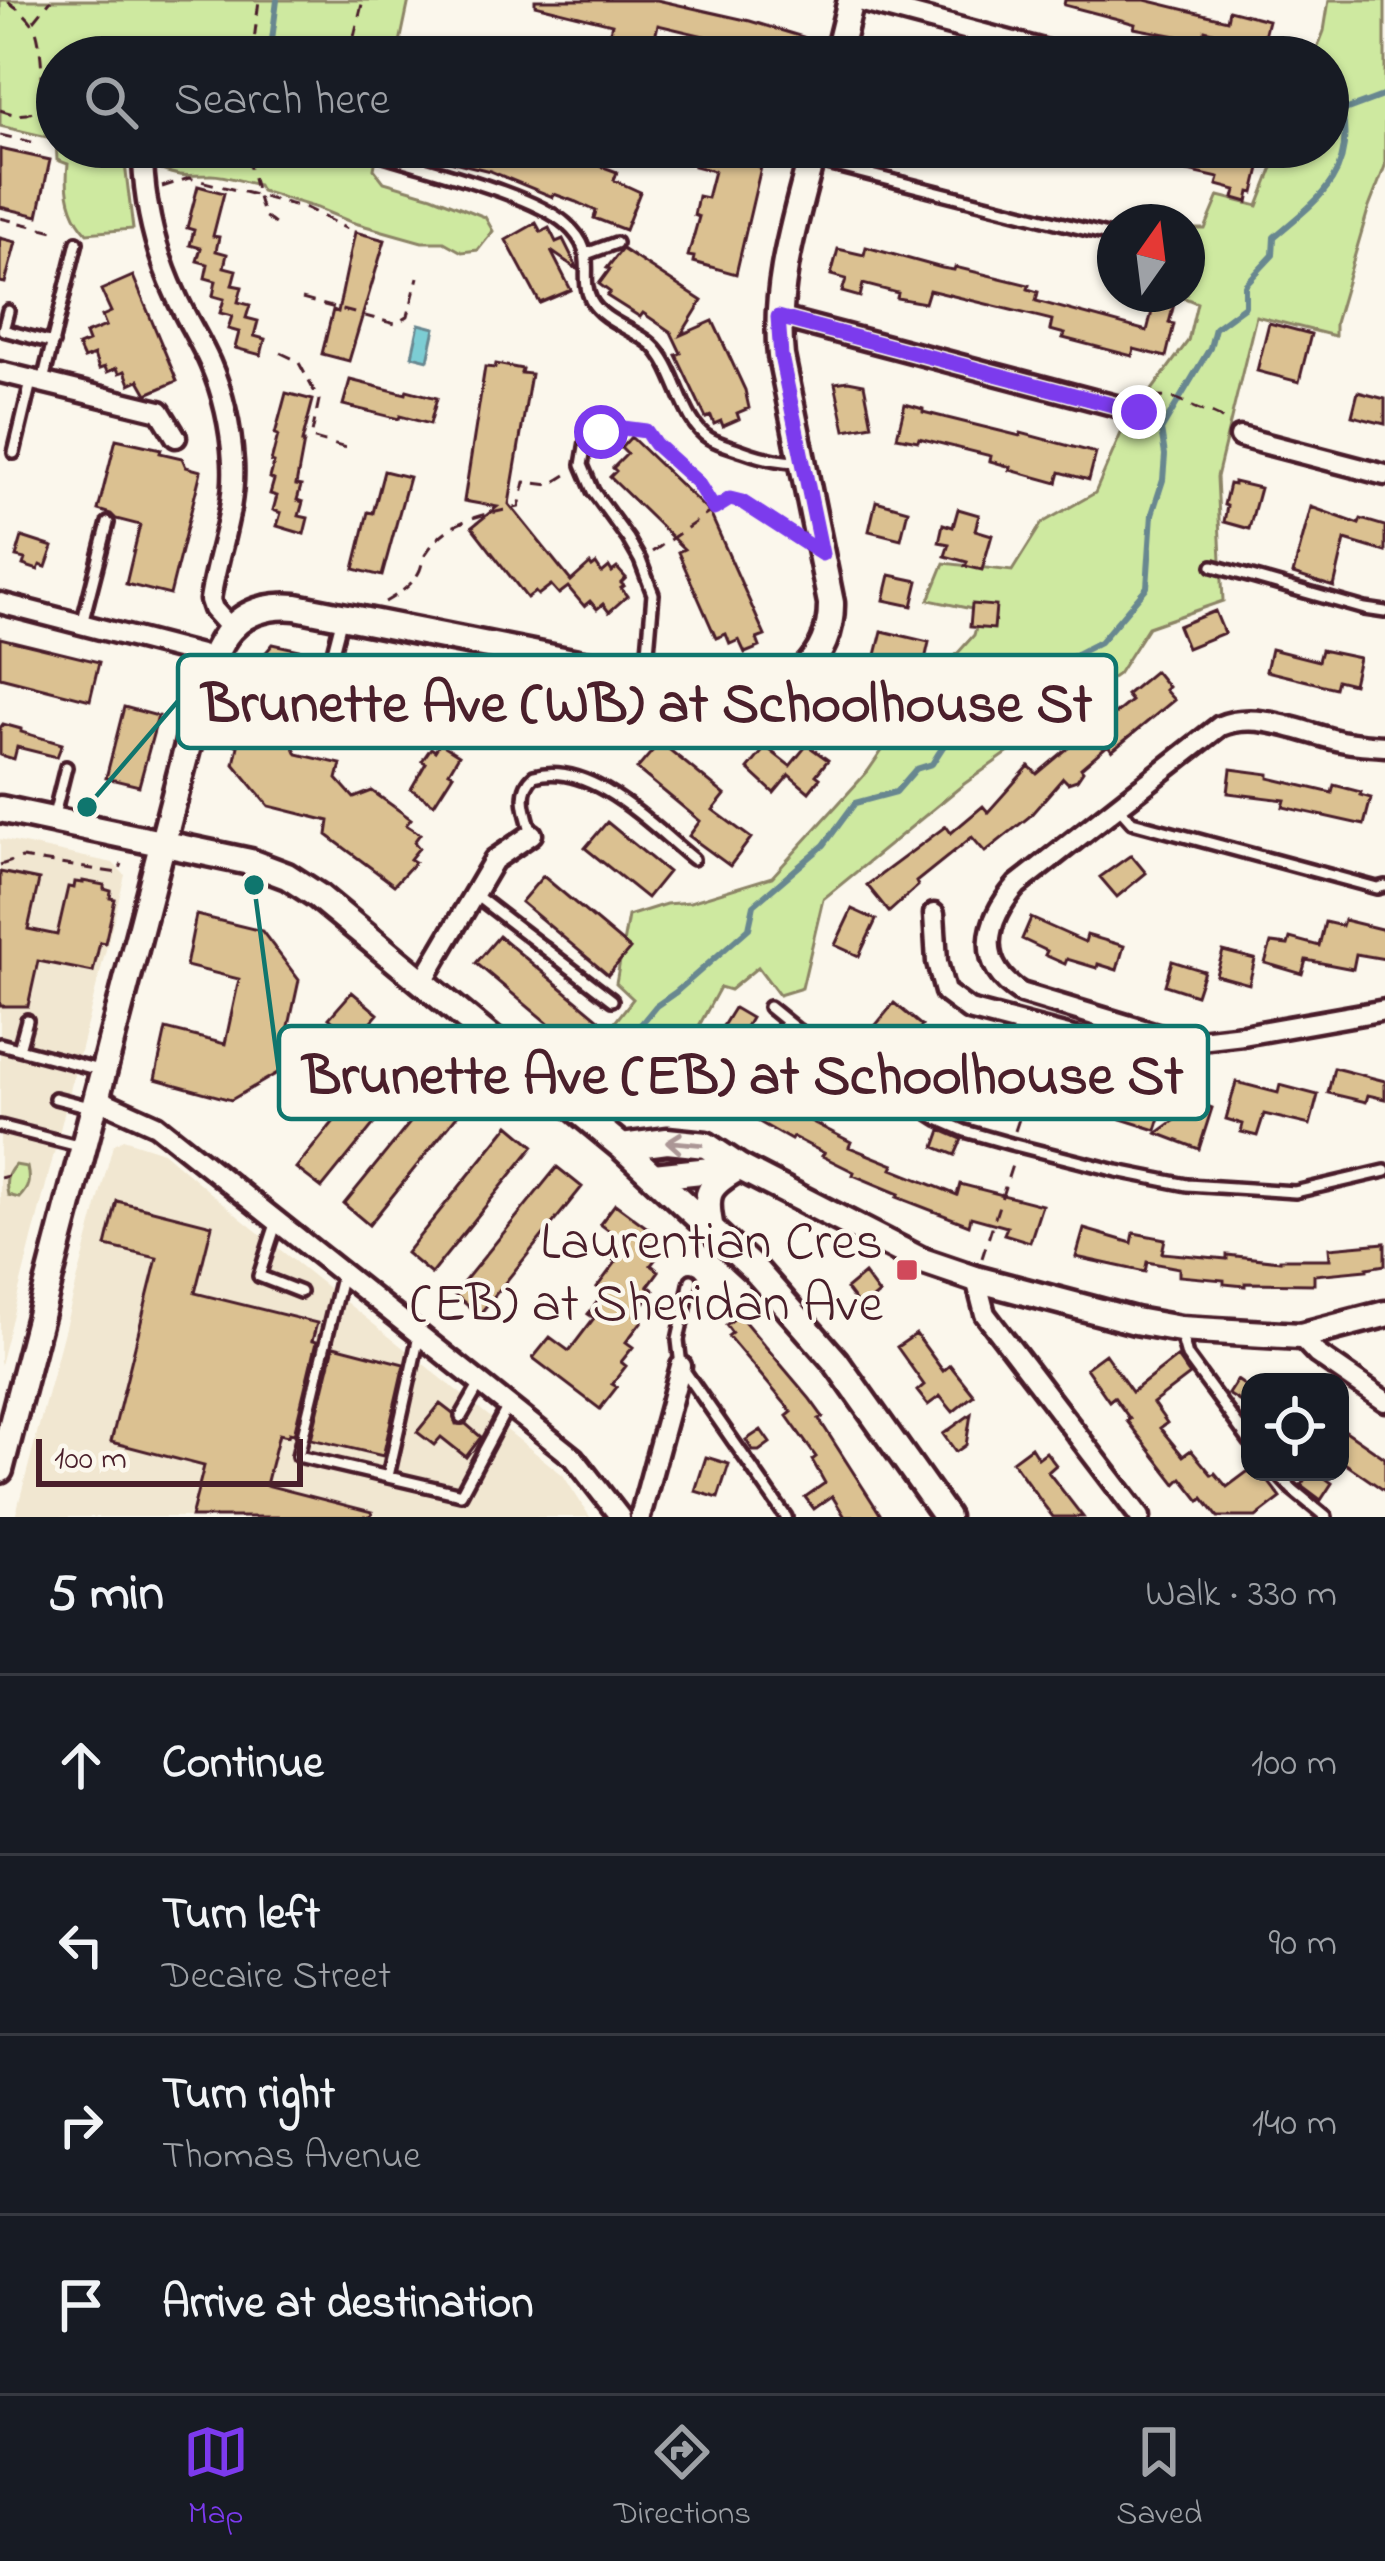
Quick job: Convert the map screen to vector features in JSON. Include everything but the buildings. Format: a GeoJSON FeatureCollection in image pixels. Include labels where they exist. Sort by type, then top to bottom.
{"type":"FeatureCollection","features":[{"type":"Feature","properties":{"kind":"street"},"geometry":{"type":"LineString","coordinates":[[843,36],[854,0],[990,36]]}},
{"type":"Feature","properties":{"kind":"street"},"geometry":{"type":"LineString","coordinates":[[144,168],[160,257],[224,403],[232,492],[210,600],[212,609],[230,628]]}},
{"type":"Feature","properties":{"kind":"street"},"geometry":{"type":"LineString","coordinates":[[0,1470],[11,1386],[84,1147],[212,658],[230,628],[253,614],[296,607],[745,695],[765,693],[797,677],[816,658],[829,627],[830,603],[781,356],[778,317],[810,168]]}},
{"type":"Feature","properties":{"kind":"street"},"geometry":{"type":"LineString","coordinates":[[778,317],[1139,412]]}},
{"type":"Feature","properties":{"kind":"street"},"geometry":{"type":"LineString","coordinates":[[0,372],[160,410],[176,437]]}},
{"type":"Feature","properties":{"kind":"street"},"geometry":{"type":"LineString","coordinates":[[1240,437],[1385,475]]}},
{"type":"Feature","properties":{"kind":"street"},"geometry":{"type":"LineString","coordinates":[[0,603],[212,658]]}},
{"type":"Feature","properties":{"kind":"street"},"geometry":{"type":"LineString","coordinates":[[1191,1041],[1021,993],[1001,978],[991,956],[991,931],[999,908],[1036,869],[1205,735],[1231,721],[1262,722],[1354,744],[1385,746]]}},
{"type":"Feature","properties":{"kind":"street"},"geometry":{"type":"LineString","coordinates":[[0,809],[250,862],[287,876],[318,896],[622,1147],[757,1272],[836,1362],[946,1517]]}},
{"type":"Feature","properties":{"kind":"street"},"geometry":{"type":"LineString","coordinates":[[423,981],[494,860],[532,834]]}},
{"type":"Feature","properties":{"kind":"street"},"geometry":{"type":"LineString","coordinates":[[934,914],[937,962],[945,992],[970,1010],[1106,1046],[1149,1054],[1191,1041],[1385,1010]]}},
{"type":"Feature","properties":{"kind":"street"},"geometry":{"type":"LineString","coordinates":[[95,1103],[156,1125],[278,1221],[574,1458],[620,1517]]}},
{"type":"Feature","properties":{"kind":"street"},"geometry":{"type":"LineString","coordinates":[[622,1147],[667,1141],[706,1145],[739,1167],[920,1260],[979,1270],[1135,1321],[1180,1329],[1300,1336],[1385,1314]]}},
{"type":"Feature","properties":{"kind":"street"},"geometry":{"type":"LineString","coordinates":[[654,1176],[739,1167]]}},
{"type":"Feature","properties":{"kind":"street"},"geometry":{"type":"LineString","coordinates":[[711,1229],[708,1191],[715,1181],[739,1167]]}},
{"type":"Feature","properties":{"kind":"street"},"geometry":{"type":"LineString","coordinates":[[979,1270],[985,1314],[1140,1517]]}},
{"type":"Feature","properties":{"kind":"street"},"geometry":{"type":"LineString","coordinates":[[1300,1336],[1317,1354],[1385,1401]]}},
{"type":"Feature","properties":{"kind":"street"},"geometry":{"type":"LineString","coordinates":[[640,1517],[681,1366]]}},
{"type":"Feature","properties":{"kind":"lane"},"geometry":{"type":"LineString","coordinates":[[425,168],[548,211],[574,232],[586,254],[592,302],[654,347],[704,435],[764,459],[803,461]]}},
{"type":"Feature","properties":{"kind":"lane"},"geometry":{"type":"LineString","coordinates":[[864,168],[1097,232]]}},
{"type":"Feature","properties":{"kind":"lane"},"geometry":{"type":"LineString","coordinates":[[14,453],[53,343],[77,242]]}},
{"type":"Feature","properties":{"kind":"lane"},"geometry":{"type":"LineString","coordinates":[[586,254],[616,243]]}},
{"type":"Feature","properties":{"kind":"lane"},"geometry":{"type":"LineString","coordinates":[[8,311],[3,330],[53,343]]}},
{"type":"Feature","properties":{"kind":"lane"},"geometry":{"type":"LineString","coordinates":[[587,436],[582,465],[593,491],[640,560],[654,603],[646,677]]}},
{"type":"Feature","properties":{"kind":"lane"},"geometry":{"type":"LineString","coordinates":[[82,624],[108,523]]}},
{"type":"Feature","properties":{"kind":"lane"},"geometry":{"type":"LineString","coordinates":[[1214,566],[1385,612]]}},
{"type":"Feature","properties":{"kind":"lane"},"geometry":{"type":"LineString","coordinates":[[332,711],[343,667],[334,648],[343,616]]}},
{"type":"Feature","properties":{"kind":"lane"},"geometry":{"type":"LineString","coordinates":[[52,820],[66,767]]}},
{"type":"Feature","properties":{"kind":"lane"},"geometry":{"type":"LineString","coordinates":[[532,834],[524,789],[534,776],[555,773],[602,787],[693,859]]}},
{"type":"Feature","properties":{"kind":"lane"},"geometry":{"type":"LineString","coordinates":[[1117,805],[1132,822],[1377,888],[1385,886]]}},
{"type":"Feature","properties":{"kind":"lane"},"geometry":{"type":"LineString","coordinates":[[474,894],[612,1000]]}},
{"type":"Feature","properties":{"kind":"lane"},"geometry":{"type":"LineString","coordinates":[[769,1007],[938,1119],[1015,1145],[1187,1185],[1295,1192],[1385,1171]]}},
{"type":"Feature","properties":{"kind":"lane"},"geometry":{"type":"LineString","coordinates":[[19,1049],[27,1020]]}},
{"type":"Feature","properties":{"kind":"lane"},"geometry":{"type":"LineString","coordinates":[[0,1044],[103,1071]]}},
{"type":"Feature","properties":{"kind":"lane"},"geometry":{"type":"LineString","coordinates":[[55,1098],[95,1103]]}},
{"type":"Feature","properties":{"kind":"lane"},"geometry":{"type":"LineString","coordinates":[[0,1126],[84,1147]]}},
{"type":"Feature","properties":{"kind":"lane"},"geometry":{"type":"LineString","coordinates":[[278,1221],[259,1276],[300,1292]]}},
{"type":"Feature","properties":{"kind":"lane"},"geometry":{"type":"LineString","coordinates":[[342,1273],[298,1456],[461,1495],[508,1406]]}},
{"type":"Feature","properties":{"kind":"lane"},"geometry":{"type":"LineString","coordinates":[[692,1280],[678,1340],[681,1366],[786,1517]]}},
{"type":"Feature","properties":{"kind":"lane"},"geometry":{"type":"LineString","coordinates":[[1180,1329],[1187,1356],[1241,1430]]}},
{"type":"Feature","properties":{"kind":"lane"},"geometry":{"type":"LineString","coordinates":[[388,1476],[419,1336]]}},
{"type":"Feature","properties":{"kind":"lane"},"geometry":{"type":"LineString","coordinates":[[461,1417],[480,1384]]}},
{"type":"Feature","properties":{"kind":"lane"},"geometry":{"type":"LineString","coordinates":[[1284,1481],[1326,1517]]}},
{"type":"Feature","properties":{"kind":"path"},"geometry":{"type":"LineString","coordinates":[[7,0],[32,22],[36,38]]}},
{"type":"Feature","properties":{"kind":"path"},"geometry":{"type":"LineString","coordinates":[[255,36],[259,0]]}},
{"type":"Feature","properties":{"kind":"path"},"geometry":{"type":"LineString","coordinates":[[355,36],[364,0]]}},
{"type":"Feature","properties":{"kind":"path"},"geometry":{"type":"LineString","coordinates":[[32,22],[48,2]]}},
{"type":"Feature","properties":{"kind":"path"},"geometry":{"type":"LineString","coordinates":[[19,10],[24,4]]}},
{"type":"Feature","properties":{"kind":"path"},"geometry":{"type":"LineString","coordinates":[[0,110],[15,115],[36,108]]}},
{"type":"Feature","properties":{"kind":"path"},"geometry":{"type":"LineString","coordinates":[[0,135],[36,142]]}},
{"type":"Feature","properties":{"kind":"path"},"geometry":{"type":"LineString","coordinates":[[251,168],[263,215],[276,225]]}},
{"type":"Feature","properties":{"kind":"path"},"geometry":{"type":"LineString","coordinates":[[158,188],[189,178],[306,208],[347,229]]}},
{"type":"Feature","properties":{"kind":"path"},"geometry":{"type":"LineString","coordinates":[[0,218],[58,232]]}},
{"type":"Feature","properties":{"kind":"path"},"geometry":{"type":"LineString","coordinates":[[302,299],[394,324],[408,316],[418,277]]}},
{"type":"Feature","properties":{"kind":"path"},"geometry":{"type":"LineString","coordinates":[[281,353],[298,361],[319,400],[311,438],[346,448]]}},
{"type":"Feature","properties":{"kind":"path"},"geometry":{"type":"LineString","coordinates":[[1139,412],[1152,397],[1175,397],[1196,410],[1216,413],[1240,437]]}},
{"type":"Feature","properties":{"kind":"path"},"geometry":{"type":"LineString","coordinates":[[587,436],[623,428],[646,431],[697,482],[714,509]]}},
{"type":"Feature","properties":{"kind":"path"},"geometry":{"type":"LineString","coordinates":[[373,608],[401,592],[418,575],[425,554],[458,521],[519,507],[525,482],[550,485],[582,465]]}},
{"type":"Feature","properties":{"kind":"path"},"geometry":{"type":"LineString","coordinates":[[640,560],[730,499],[822,554]]}},
{"type":"Feature","properties":{"kind":"path"},"geometry":{"type":"LineString","coordinates":[[0,865],[22,859],[118,873],[122,864]]}},
{"type":"Feature","properties":{"kind":"path"},"geometry":{"type":"LineString","coordinates":[[979,1270],[1048,1031]]}},
{"type":"Feature","properties":{"kind":"path"},"geometry":{"type":"LineString","coordinates":[[0,1178],[8,1176]]}},
{"type":"Feature","properties":{"kind":"shaded area"},"geometry":{"type":"Polygon","coordinates":[[[0,839],[113,863],[125,875],[0,1365],[0,839]]]}},
{"type":"Feature","properties":{"kind":"shaded area"},"geometry":{"type":"Polygon","coordinates":[[[123,1139],[163,1152],[563,1475],[590,1517],[15,1517],[113,1145],[123,1139]]]}},
{"type":"Feature","properties":{"kind":"green space"},"geometry":{"type":"Polygon","coordinates":[[[0,0],[409,0],[401,36],[36,36],[36,134],[0,126],[0,0]]]}},
{"type":"Feature","properties":{"kind":"green space"},"geometry":{"type":"Polygon","coordinates":[[[1329,0],[1385,0],[1385,166],[1368,210],[1335,336],[1256,316],[1217,477],[1223,601],[1148,627],[1118,674],[964,784],[823,899],[802,988],[779,995],[758,967],[730,990],[720,987],[654,1109],[634,1120],[576,1072],[633,999],[616,983],[628,916],[772,877],[868,771],[921,694],[974,635],[981,611],[929,600],[944,563],[1012,571],[1042,523],[1095,493],[1122,431],[1188,341],[1195,312],[1205,312],[1205,229],[1219,196],[1258,206],[1273,168],[1349,168],[1349,36],[1322,36],[1329,0]]]}},
{"type":"Feature","properties":{"kind":"green space"},"geometry":{"type":"Polygon","coordinates":[[[68,168],[125,168],[133,229],[87,233],[68,192],[68,168]]]}},
{"type":"Feature","properties":{"kind":"green space"},"geometry":{"type":"Polygon","coordinates":[[[374,168],[384,182],[485,217],[493,231],[478,250],[462,252],[444,242],[422,242],[351,222],[261,191],[258,185],[159,169],[374,168]]]}},
{"type":"Feature","properties":{"kind":"green space"},"geometry":{"type":"Polygon","coordinates":[[[15,1165],[27,1167],[28,1172],[27,1187],[19,1198],[8,1195],[8,1175],[15,1165]]]}},
{"type":"Feature","properties":{"kind":"water"},"geometry":{"type":"Polygon","coordinates":[[[419,324],[435,328],[428,360],[412,356],[419,324]]]}},
{"type":"Feature","properties":{"kind":"waterway"},"geometry":{"type":"LineString","coordinates":[[272,36],[277,0]]}},
{"type":"Feature","properties":{"kind":"waterway"},"geometry":{"type":"LineString","coordinates":[[1349,108],[1385,95]]}},
{"type":"Feature","properties":{"kind":"waterway"},"geometry":{"type":"LineString","coordinates":[[610,1062],[656,1006],[749,928],[754,905],[824,845],[855,803],[896,792],[916,769],[932,764],[966,719],[1017,696],[1030,672],[1059,674],[1071,657],[1100,642],[1147,587],[1152,514],[1163,480],[1161,430],[1210,348],[1215,328],[1245,306],[1245,285],[1273,255],[1274,237],[1318,198],[1338,168]]}},
{"type":"Feature","properties":{"kind":"place","name":"Brunette Ave (WB) at Schoolhouse St"},"geometry":{"type":"Point","coordinates":[87,807]}},
{"type":"Feature","properties":{"kind":"place","name":"Brunette Ave (EB) at Schoolhouse St"},"geometry":{"type":"Point","coordinates":[254,885]}},
{"type":"Feature","properties":{"kind":"place","name":"Laurentian Cres (EB) at Sheridan Ave"},"geometry":{"type":"Point","coordinates":[907,1270]}},
{"type":"Feature","properties":{"kind":"route"},"geometry":{"type":"LineString","coordinates":[[601,432],[646,431],[697,482],[714,509],[730,499],[742,502],[822,554],[781,356],[778,317],[1139,412]]}}]}
